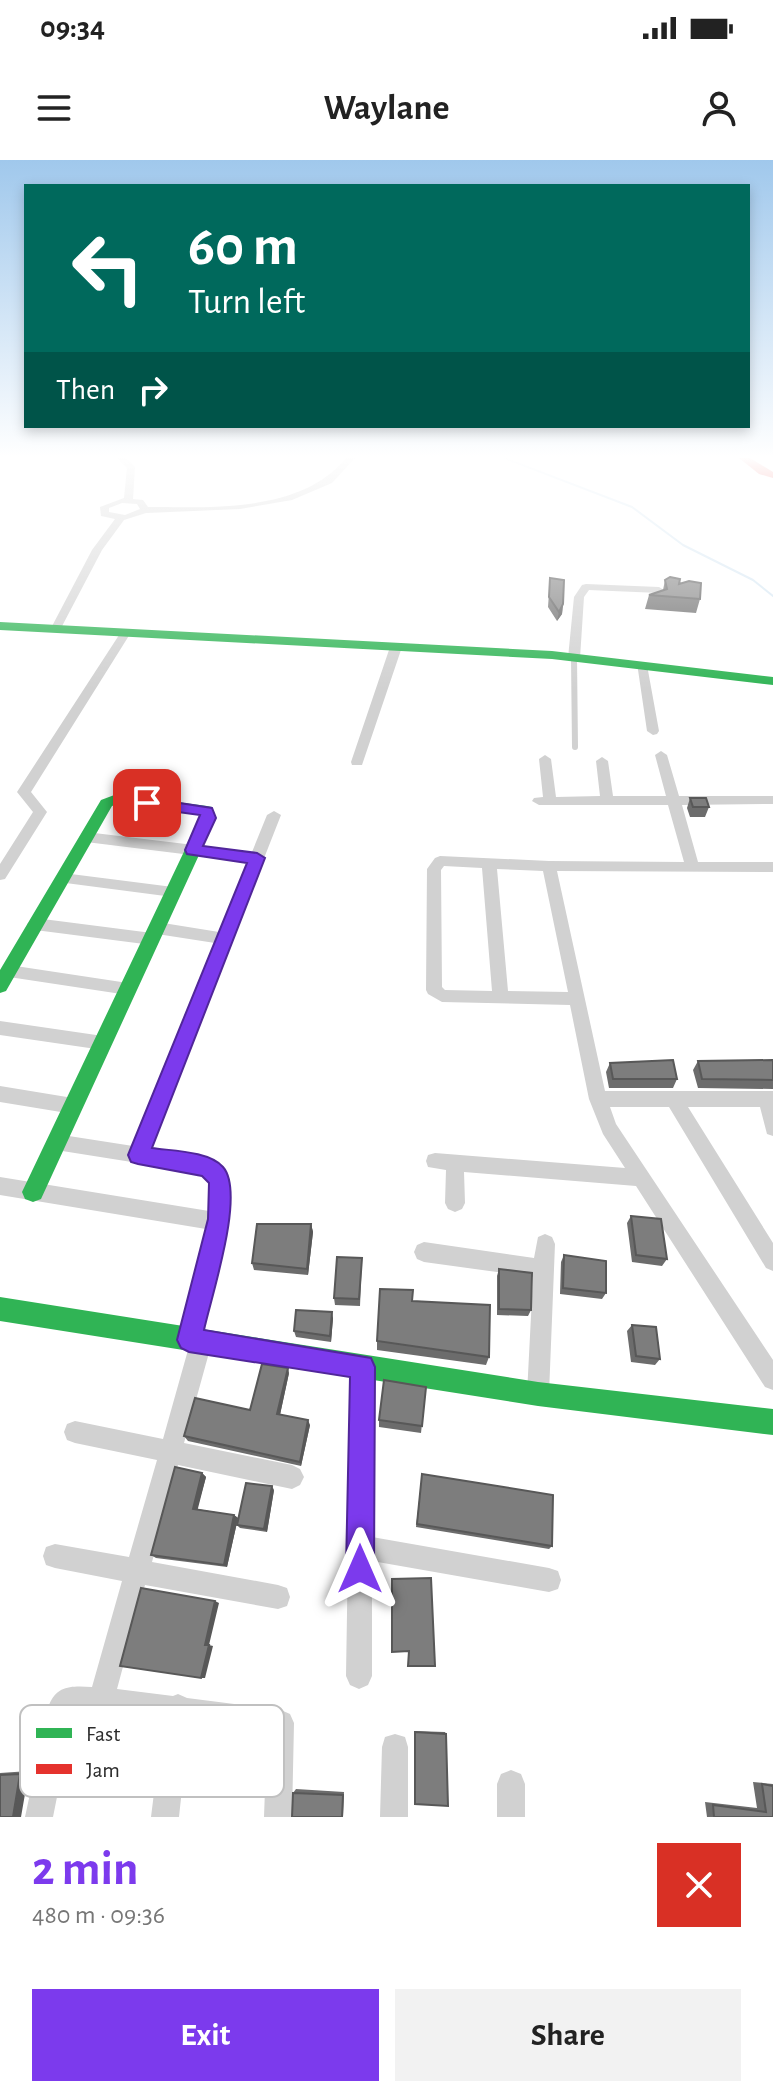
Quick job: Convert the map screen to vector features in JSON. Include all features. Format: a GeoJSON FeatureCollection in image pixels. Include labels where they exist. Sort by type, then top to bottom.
{"type":"FeatureCollection","features":[{"type":"Feature","properties":{"kind":"street"},"geometry":{"type":"LineString","coordinates":[[55,630],[108,535]]}},
{"type":"Feature","properties":{"kind":"street"},"geometry":{"type":"LineString","coordinates":[[574,658],[579,597],[586,587],[659,590]]}},
{"type":"Feature","properties":{"kind":"street"},"geometry":{"type":"LineString","coordinates":[[0,626],[574,658],[773,681]]}},
{"type":"Feature","properties":{"kind":"street"},"geometry":{"type":"LineString","coordinates":[[0,875],[40,812],[24,792],[125,634]]}},
{"type":"Feature","properties":{"kind":"street"},"geometry":{"type":"LineString","coordinates":[[357,762],[396,647]]}},
{"type":"Feature","properties":{"kind":"street"},"geometry":{"type":"LineString","coordinates":[[641,665],[653,731]]}},
{"type":"Feature","properties":{"kind":"street"},"geometry":{"type":"LineString","coordinates":[[661,755],[693,868]]}},
{"type":"Feature","properties":{"kind":"street"},"geometry":{"type":"LineString","coordinates":[[545,759],[544,801],[773,800]]}},
{"type":"Feature","properties":{"kind":"street"},"geometry":{"type":"LineString","coordinates":[[602,761],[607,800]]}},
{"type":"Feature","properties":{"kind":"street"},"geometry":{"type":"LineString","coordinates":[[33,1192],[56,1142],[103,1043],[208,818],[207,811],[117,799],[106,803],[4,978],[128,989]]}},
{"type":"Feature","properties":{"kind":"street"},"geometry":{"type":"LineString","coordinates":[[138,1155],[274,815]]}},
{"type":"Feature","properties":{"kind":"street"},"geometry":{"type":"LineString","coordinates":[[86,837],[257,858]]}},
{"type":"Feature","properties":{"kind":"street"},"geometry":{"type":"LineString","coordinates":[[0,846],[17,848]]}},
{"type":"Feature","properties":{"kind":"street"},"geometry":{"type":"LineString","coordinates":[[577,999],[442,996],[434,990],[434,869],[440,861],[549,866],[773,867]]}},
{"type":"Feature","properties":{"kind":"street"},"geometry":{"type":"LineString","coordinates":[[489,864],[501,997]]}},
{"type":"Feature","properties":{"kind":"street"},"geometry":{"type":"LineString","coordinates":[[549,866],[598,1099],[609,1128],[764,1351],[773,1379]]}},
{"type":"Feature","properties":{"kind":"street"},"geometry":{"type":"LineString","coordinates":[[63,878],[173,892]]}},
{"type":"Feature","properties":{"kind":"street"},"geometry":{"type":"LineString","coordinates":[[35,924],[224,939]]}},
{"type":"Feature","properties":{"kind":"street"},"geometry":{"type":"LineString","coordinates":[[0,1028],[103,1043]]}},
{"type":"Feature","properties":{"kind":"street"},"geometry":{"type":"LineString","coordinates":[[0,1094],[73,1106]]}},
{"type":"Feature","properties":{"kind":"street"},"geometry":{"type":"LineString","coordinates":[[598,1099],[770,1099],[773,1128]]}},
{"type":"Feature","properties":{"kind":"street"},"geometry":{"type":"LineString","coordinates":[[674,1100],[773,1261]]}},
{"type":"Feature","properties":{"kind":"street"},"geometry":{"type":"LineString","coordinates":[[56,1142],[212,1170],[221,1194],[195,1341],[170,1453],[101,1700]]}},
{"type":"Feature","properties":{"kind":"street"},"geometry":{"type":"LineString","coordinates":[[435,1161],[642,1178]]}},
{"type":"Feature","properties":{"kind":"street"},"geometry":{"type":"LineString","coordinates":[[455,1163],[455,1203]]}},
{"type":"Feature","properties":{"kind":"street"},"geometry":{"type":"LineString","coordinates":[[0,1186],[217,1222]]}},
{"type":"Feature","properties":{"kind":"street"},"geometry":{"type":"LineString","coordinates":[[538,1394],[545,1244]]}},
{"type":"Feature","properties":{"kind":"street"},"geometry":{"type":"LineString","coordinates":[[424,1252],[544,1269]]}},
{"type":"Feature","properties":{"kind":"street"},"geometry":{"type":"LineString","coordinates":[[0,1309],[538,1394],[773,1422]]}},
{"type":"Feature","properties":{"kind":"street"},"geometry":{"type":"LineString","coordinates":[[359,1676],[362,1367]]}},
{"type":"Feature","properties":{"kind":"street"},"geometry":{"type":"LineString","coordinates":[[75,1432],[292,1477]]}},
{"type":"Feature","properties":{"kind":"street"},"geometry":{"type":"LineString","coordinates":[[360,1547],[549,1580]]}},
{"type":"Feature","properties":{"kind":"street"},"geometry":{"type":"LineString","coordinates":[[55,1556],[278,1597]]}},
{"type":"Feature","properties":{"kind":"street"},"geometry":{"type":"LineString","coordinates":[[62,1705],[69,1699],[156,1705]]}},
{"type":"Feature","properties":{"kind":"street"},"geometry":{"type":"LineString","coordinates":[[394,1817],[395,1747]]}},
{"type":"Feature","properties":{"kind":"street"},"geometry":{"type":"LineString","coordinates":[[511,1784],[511,1817]]}},
{"type":"Feature","properties":{"kind":"street"},"geometry":{"type":"LineString","coordinates":[[39,1817],[43,1797]]}},
{"type":"Feature","properties":{"kind":"street"},"geometry":{"type":"LineString","coordinates":[[165,1817],[167,1797]]}},
{"type":"Feature","properties":{"kind":"street"},"geometry":{"type":"LineString","coordinates":[[278,1817],[279,1797]]}},
{"type":"Feature","properties":{"kind":"lane"},"geometry":{"type":"LineString","coordinates":[[574,658],[575,747]]}},
{"type":"Feature","properties":{"kind":"building"},"geometry":{"type":"Polygon","coordinates":[[[670,577],[680,579],[679,584],[689,581],[701,583],[700,599],[649,595],[667,589],[665,580],[670,577]]]}},
{"type":"Feature","properties":{"kind":"building"},"geometry":{"type":"Polygon","coordinates":[[[550,578],[564,580],[563,604],[559,612],[549,597],[550,578]]]}},
{"type":"Feature","properties":{"kind":"building"},"geometry":{"type":"Polygon","coordinates":[[[690,798],[706,798],[709,807],[693,807],[690,798]]]}},
{"type":"Feature","properties":{"kind":"building"},"geometry":{"type":"Polygon","coordinates":[[[673,1060],[677,1079],[613,1079],[610,1063],[673,1060]]]}},
{"type":"Feature","properties":{"kind":"building"},"geometry":{"type":"Polygon","coordinates":[[[773,1060],[773,1080],[702,1079],[698,1061],[773,1060]]]}},
{"type":"Feature","properties":{"kind":"building"},"geometry":{"type":"Polygon","coordinates":[[[631,1216],[661,1219],[667,1259],[636,1255],[631,1216]]]}},
{"type":"Feature","properties":{"kind":"building"},"geometry":{"type":"Polygon","coordinates":[[[257,1224],[311,1224],[307,1269],[252,1263],[257,1224]]]}},
{"type":"Feature","properties":{"kind":"building"},"geometry":{"type":"Polygon","coordinates":[[[564,1255],[606,1261],[606,1293],[563,1288],[564,1255]]]}},
{"type":"Feature","properties":{"kind":"building"},"geometry":{"type":"Polygon","coordinates":[[[337,1257],[362,1258],[359,1299],[334,1298],[337,1257]]]}},
{"type":"Feature","properties":{"kind":"building"},"geometry":{"type":"Polygon","coordinates":[[[499,1269],[532,1273],[531,1310],[499,1309],[499,1269]]]}},
{"type":"Feature","properties":{"kind":"building"},"geometry":{"type":"Polygon","coordinates":[[[380,1289],[413,1290],[412,1301],[490,1305],[489,1357],[377,1341],[380,1289]]]}},
{"type":"Feature","properties":{"kind":"building"},"geometry":{"type":"Polygon","coordinates":[[[296,1310],[332,1312],[330,1336],[294,1331],[296,1310]]]}},
{"type":"Feature","properties":{"kind":"building"},"geometry":{"type":"Polygon","coordinates":[[[632,1325],[656,1327],[660,1359],[636,1356],[632,1325]]]}},
{"type":"Feature","properties":{"kind":"building"},"geometry":{"type":"Polygon","coordinates":[[[262,1364],[288,1368],[277,1414],[308,1420],[300,1462],[184,1436],[195,1398],[250,1410],[262,1364]]]}},
{"type":"Feature","properties":{"kind":"building"},"geometry":{"type":"Polygon","coordinates":[[[384,1380],[426,1387],[422,1426],[379,1420],[384,1380]]]}},
{"type":"Feature","properties":{"kind":"building"},"geometry":{"type":"Polygon","coordinates":[[[175,1467],[202,1473],[193,1509],[234,1515],[224,1565],[151,1555],[175,1467]]]}},
{"type":"Feature","properties":{"kind":"building"},"geometry":{"type":"Polygon","coordinates":[[[422,1474],[553,1495],[552,1546],[417,1524],[422,1474]]]}},
{"type":"Feature","properties":{"kind":"building"},"geometry":{"type":"Polygon","coordinates":[[[246,1483],[272,1486],[264,1529],[237,1525],[246,1483]]]}},
{"type":"Feature","properties":{"kind":"building"},"geometry":{"type":"Polygon","coordinates":[[[431,1578],[435,1666],[408,1666],[409,1651],[392,1652],[392,1579],[431,1578]]]}},
{"type":"Feature","properties":{"kind":"building"},"geometry":{"type":"Polygon","coordinates":[[[141,1588],[215,1601],[201,1678],[120,1666],[141,1588]]]}},
{"type":"Feature","properties":{"kind":"building"},"geometry":{"type":"Polygon","coordinates":[[[415,1732],[446,1734],[448,1806],[415,1804],[415,1732]]]}},
{"type":"Feature","properties":{"kind":"building"},"geometry":{"type":"Polygon","coordinates":[[[20,1774],[13,1817],[0,1817],[0,1775],[20,1774]]]}},
{"type":"Feature","properties":{"kind":"building"},"geometry":{"type":"Polygon","coordinates":[[[762,1784],[773,1786],[773,1817],[714,1817],[713,1805],[766,1812],[762,1784]]]}},
{"type":"Feature","properties":{"kind":"building"},"geometry":{"type":"Polygon","coordinates":[[[293,1793],[343,1795],[342,1817],[292,1817],[293,1793]]]}},
{"type":"Feature","properties":{"kind":"waterway"},"geometry":{"type":"LineString","coordinates":[[670,535],[753,580],[773,596]]}},
{"type":"Feature","properties":{"kind":"traffic: fast"},"geometry":{"type":"LineString","coordinates":[[0,626],[552,655],[773,681]]}},
{"type":"Feature","properties":{"kind":"traffic: fast"},"geometry":{"type":"LineString","coordinates":[[0,986],[106,803],[117,799],[207,811],[208,818],[33,1192]]}},
{"type":"Feature","properties":{"kind":"traffic: fast"},"geometry":{"type":"LineString","coordinates":[[0,1309],[538,1394],[773,1422]]}},
{"type":"Feature","properties":{"kind":"route"},"geometry":{"type":"LineString","coordinates":[[147,803],[207,811],[208,818],[193,850],[257,858],[138,1155],[207,1167],[216,1174],[220,1183],[222,1202],[219,1219],[189,1340],[362,1367],[360,1569]]}}]}
